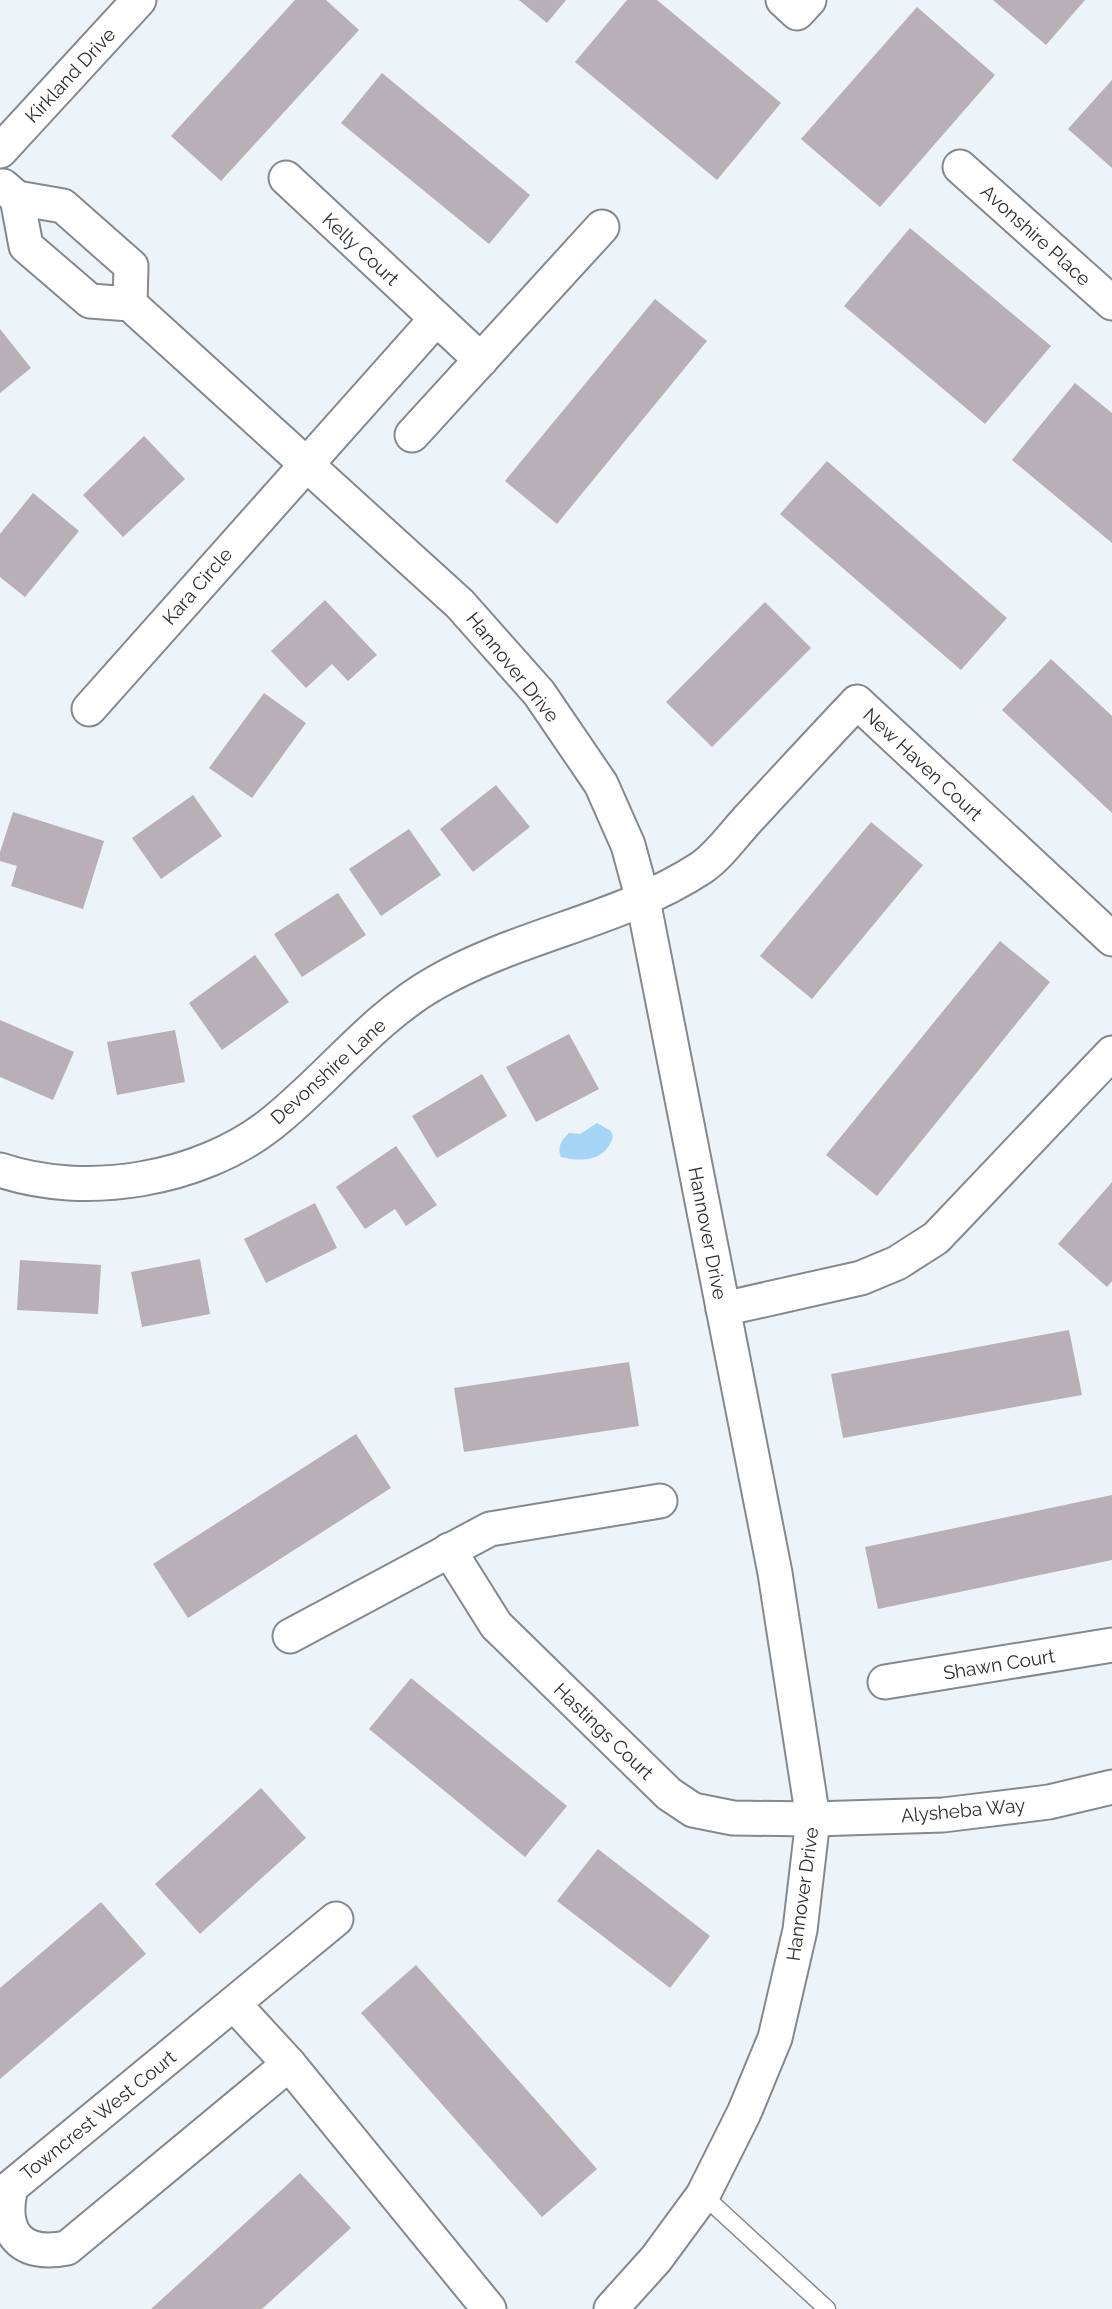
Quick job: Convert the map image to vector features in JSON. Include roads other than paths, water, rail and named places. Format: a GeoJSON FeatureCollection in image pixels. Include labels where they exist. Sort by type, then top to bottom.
{"type":"FeatureCollection","features":[{"type":"Feature","properties":{"kind":"street","name":"Kirkland Drive"},"geometry":{"type":"LineString","coordinates":[[0,151],[139,0]]}},
{"type":"Feature","properties":{"kind":"street"},"geometry":{"type":"LineString","coordinates":[[783,0],[797,13],[809,0]]}},
{"type":"Feature","properties":{"kind":"street","name":"Avonshire Place"},"geometry":{"type":"LineString","coordinates":[[960,167],[1112,303]]}},
{"type":"Feature","properties":{"kind":"street","name":"Kelly Court"},"geometry":{"type":"LineString","coordinates":[[286,178],[481,360]]}},
{"type":"Feature","properties":{"kind":"street"},"geometry":{"type":"LineString","coordinates":[[8,191],[63,206],[131,267],[130,304],[90,301],[26,246],[8,191]]}},
{"type":"Feature","properties":{"kind":"street"},"geometry":{"type":"LineString","coordinates":[[412,435],[602,227]]}},
{"type":"Feature","properties":{"kind":"street","name":"Hannover Drive"},"geometry":{"type":"LineString","coordinates":[[130,304],[460,604],[539,692],[601,784],[628,845],[643,900],[775,1573],[813,1819],[800,1930],[775,2038],[744,2113],[703,2195],[656,2259],[611,2309]]}},
{"type":"Feature","properties":{"kind":"street"},"geometry":{"type":"LineString","coordinates":[[306,464],[436,319]]}},
{"type":"Feature","properties":{"kind":"street","name":"Kara Circle"},"geometry":{"type":"LineString","coordinates":[[89,709],[306,464]]}},
{"type":"Feature","properties":{"kind":"street","name":"New Haven Court"},"geometry":{"type":"LineString","coordinates":[[643,900],[704,866],[857,702],[1112,940]]}},
{"type":"Feature","properties":{"kind":"street","name":"Devonshire Lane"},"geometry":{"type":"LineString","coordinates":[[0,1170],[64,1184],[135,1180],[186,1167],[243,1143],[271,1124],[391,1014],[434,983],[503,949],[643,900]]}},
{"type":"Feature","properties":{"kind":"street"},"geometry":{"type":"LineString","coordinates":[[723,1309],[861,1278],[897,1263],[936,1238],[1112,1054]]}},
{"type":"Feature","properties":{"kind":"street"},"geometry":{"type":"LineString","coordinates":[[290,1636],[490,1529],[660,1501]]}},
{"type":"Feature","properties":{"kind":"street","name":"Hastings Court"},"geometry":{"type":"LineString","coordinates":[[449,1550],[496,1625],[669,1794],[693,1810],[733,1818],[813,1819]]}},
{"type":"Feature","properties":{"kind":"street","name":"Shawn Court"},"geometry":{"type":"LineString","coordinates":[[885,1682],[1112,1645]]}},
{"type":"Feature","properties":{"kind":"street","name":"Alysheba Way"},"geometry":{"type":"LineString","coordinates":[[813,1819],[943,1815],[1049,1802],[1112,1787]]}},
{"type":"Feature","properties":{"kind":"street","name":"Towncrest West Court"},"geometry":{"type":"LineString","coordinates":[[289,2064],[67,2248],[45,2252],[24,2246],[9,2230],[4,2208],[11,2187],[336,1919]]}},
{"type":"Feature","properties":{"kind":"street"},"geometry":{"type":"LineString","coordinates":[[233,2004],[289,2064],[489,2309]]}},
{"type":"Feature","properties":{"kind":"lane"},"geometry":{"type":"LineString","coordinates":[[703,2195],[827,2309]]}},
{"type":"Feature","properties":{"kind":"water"},"geometry":{"type":"Polygon","coordinates":[[[597,1123],[611,1131],[613,1137],[604,1151],[592,1158],[576,1160],[561,1157],[561,1144],[569,1133],[580,1134],[597,1123]]]}}]}
